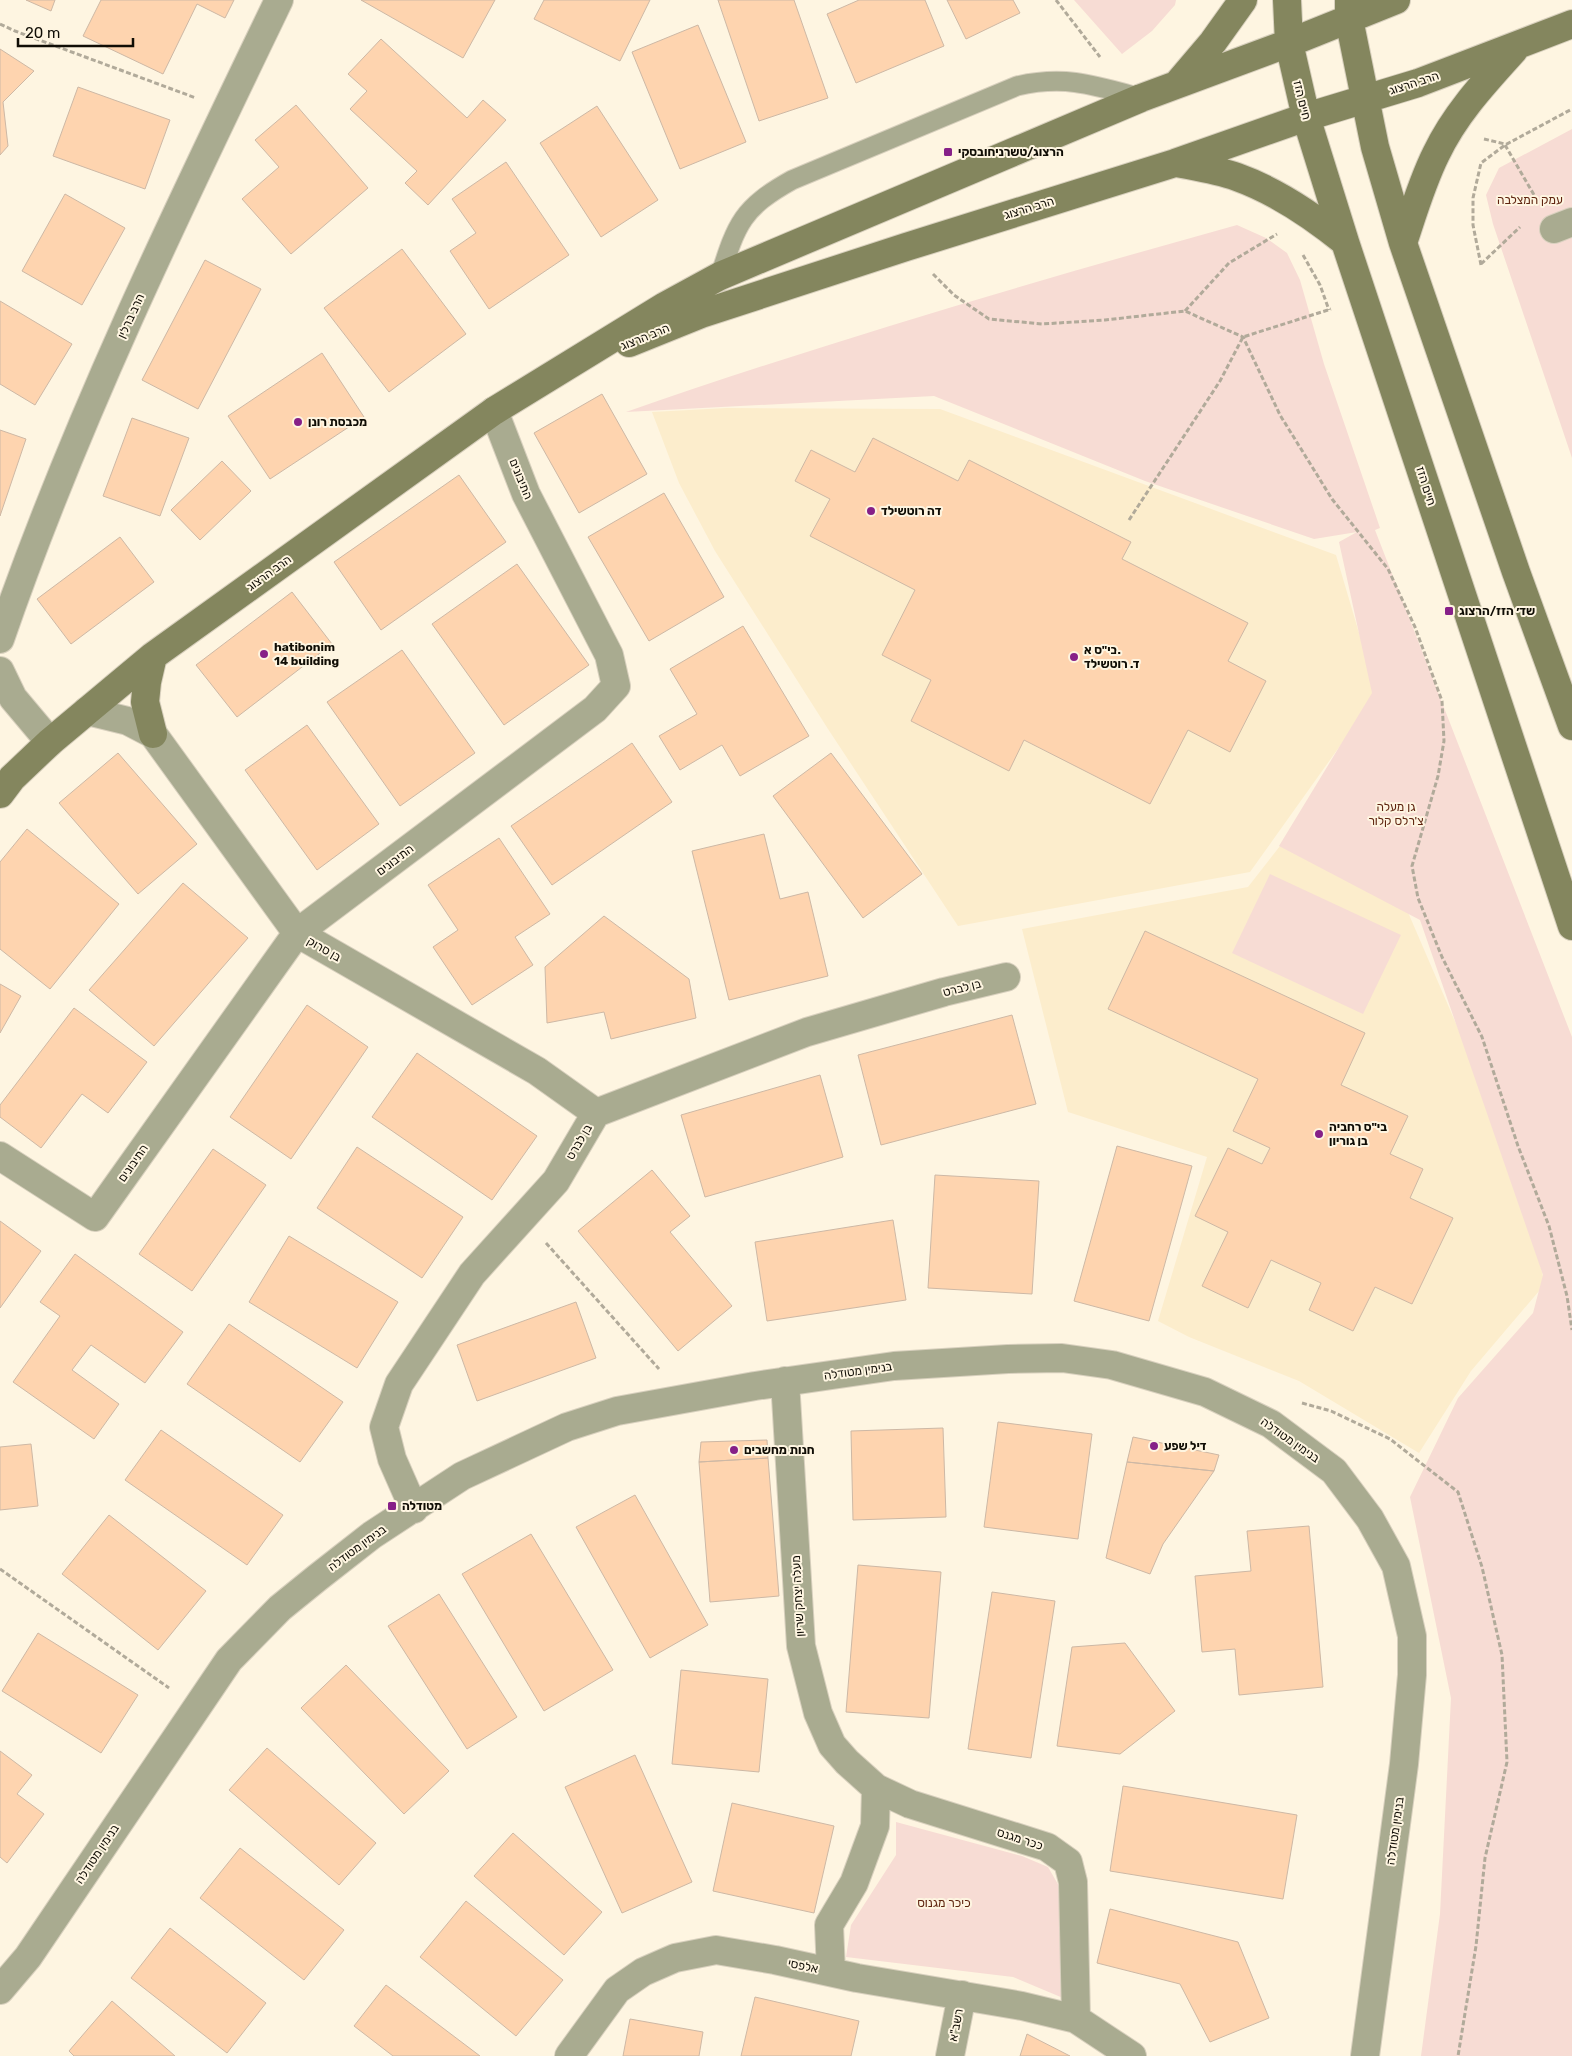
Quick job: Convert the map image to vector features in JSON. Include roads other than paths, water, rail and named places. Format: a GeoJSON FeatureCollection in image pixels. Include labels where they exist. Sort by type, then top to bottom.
{"type":"FeatureCollection","features":[{"type":"Feature","properties":{"kind":"street","name":"הרב ברלין"},"geometry":{"type":"LineString","coordinates":[[0,639],[29,557],[101,380],[278,0]]}},
{"type":"Feature","properties":{"kind":"street"},"geometry":{"type":"LineString","coordinates":[[1178,83],[1213,42],[1243,0]]}},
{"type":"Feature","properties":{"kind":"street","name":"חיים הזז"},"geometry":{"type":"LineString","coordinates":[[1287,0],[1289,43],[1306,117],[1345,242],[1572,926]]}},
{"type":"Feature","properties":{"kind":"street","name":"הרב הרצוג"},"geometry":{"type":"LineString","coordinates":[[0,794],[12,778],[50,742],[154,656],[494,411],[665,306],[720,276],[1140,98],[1289,43],[1349,9],[1396,0]]}},
{"type":"Feature","properties":{"kind":"street"},"geometry":{"type":"LineString","coordinates":[[1349,9],[1364,99],[1375,147],[1403,243],[1516,572],[1572,726]]}},
{"type":"Feature","properties":{"kind":"street","name":"הרב הרצוג"},"geometry":{"type":"LineString","coordinates":[[494,411],[625,344],[702,314],[906,247],[1175,163],[1306,117],[1418,83],[1572,24]]}},
{"type":"Feature","properties":{"kind":"street"},"geometry":{"type":"LineString","coordinates":[[1403,243],[1427,174],[1444,139],[1460,114],[1516,47]]}},
{"type":"Feature","properties":{"kind":"street"},"geometry":{"type":"LineString","coordinates":[[1175,163],[1236,177],[1270,192],[1322,224],[1345,242]]}},
{"type":"Feature","properties":{"kind":"street","name":"התיבונים"},"geometry":{"type":"LineString","coordinates":[[0,1156],[95,1216],[297,933],[595,709],[616,686],[609,655],[526,494],[494,411]]}},
{"type":"Feature","properties":{"kind":"street"},"geometry":{"type":"LineString","coordinates":[[153,734],[145,702],[147,682],[154,656]]}},
{"type":"Feature","properties":{"kind":"street"},"geometry":{"type":"LineString","coordinates":[[0,671],[14,698],[50,742]]}},
{"type":"Feature","properties":{"kind":"street","name":"בן סרוק"},"geometry":{"type":"LineString","coordinates":[[87,711],[128,721],[153,734],[297,933],[537,1071],[596,1113]]}},
{"type":"Feature","properties":{"kind":"street","name":"בן לברט"},"geometry":{"type":"LineString","coordinates":[[414,1509],[392,1458],[384,1427],[398,1384],[472,1274],[556,1181],[596,1113],[807,1032],[944,992],[1006,977]]}},
{"type":"Feature","properties":{"kind":"street","name":"בנימין מטודלה"},"geometry":{"type":"LineString","coordinates":[[0,1990],[28,1957],[229,1660],[280,1608],[372,1535],[462,1476],[567,1427],[617,1411],[785,1381],[894,1366],[1008,1358],[1062,1358],[1104,1364],[1205,1392],[1271,1424],[1334,1471],[1370,1519],[1396,1566],[1412,1636],[1412,1675],[1404,1764],[1365,2056]]}},
{"type":"Feature","properties":{"kind":"street","name":"מעלה יצחק שריון"},"geometry":{"type":"LineString","coordinates":[[785,1381],[801,1646],[818,1713],[832,1745],[847,1762],[876,1788]]}},
{"type":"Feature","properties":{"kind":"street"},"geometry":{"type":"LineString","coordinates":[[831,1972],[829,1925],[854,1883],[875,1826],[876,1788]]}},
{"type":"Feature","properties":{"kind":"street","name":"ככר מגנס"},"geometry":{"type":"LineString","coordinates":[[876,1788],[910,1804],[1047,1847],[1068,1862],[1073,1882],[1076,2020]]}},
{"type":"Feature","properties":{"kind":"street","name":"אלפסי"},"geometry":{"type":"LineString","coordinates":[[569,2056],[588,2027],[617,1990],[643,1972],[675,1958],[716,1950],[1022,2006],[1076,2020],[1132,2056]]}},
{"type":"Feature","properties":{"kind":"street","name":"רשב\"א"},"geometry":{"type":"LineString","coordinates":[[950,2056],[962,1995]]}},
{"type":"Feature","properties":{"kind":"lane"},"geometry":{"type":"LineString","coordinates":[[720,276],[732,238],[743,217],[767,194],[792,180],[1017,86],[1040,81],[1063,80],[1098,86],[1140,98]]}},
{"type":"Feature","properties":{"kind":"place","name":"הרצוג/טשרניחובסקי"},"geometry":{"type":"Point","coordinates":[948,152]}},
{"type":"Feature","properties":{"kind":"place","name":"מכבסת רונן"},"geometry":{"type":"Point","coordinates":[298,422]}},
{"type":"Feature","properties":{"kind":"place","name":"דה רוטשילד"},"geometry":{"type":"Point","coordinates":[871,511]}},
{"type":"Feature","properties":{"kind":"place","name":"שד׳ הזז/הרצוג"},"geometry":{"type":"Point","coordinates":[1449,611]}},
{"type":"Feature","properties":{"kind":"place","name":"hatibonim 14 building"},"geometry":{"type":"Point","coordinates":[264,654]}},
{"type":"Feature","properties":{"kind":"place","name":"בי\"ס א. ד. רוטשילד"},"geometry":{"type":"Point","coordinates":[1074,657]}},
{"type":"Feature","properties":{"kind":"place","name":"בי\"ס רחביה בן גוריון"},"geometry":{"type":"Point","coordinates":[1319,1134]}},
{"type":"Feature","properties":{"kind":"place","name":"דיל שפע"},"geometry":{"type":"Point","coordinates":[1154,1446]}},
{"type":"Feature","properties":{"kind":"place","name":"חנות מחשבים"},"geometry":{"type":"Point","coordinates":[734,1450]}},
{"type":"Feature","properties":{"kind":"place","name":"מטודלה"},"geometry":{"type":"Point","coordinates":[392,1506]}},
{"type":"Feature","properties":{"kind":"park label","name":"עמק המצלבה"},"geometry":{"type":"Point","coordinates":[1530,200]}},
{"type":"Feature","properties":{"kind":"park label","name":"גן מעלה צ'רלס קלור"},"geometry":{"type":"Point","coordinates":[1396,814]}},
{"type":"Feature","properties":{"kind":"park label","name":"כיכר מגנוס"},"geometry":{"type":"Point","coordinates":[944,1903]}}]}
